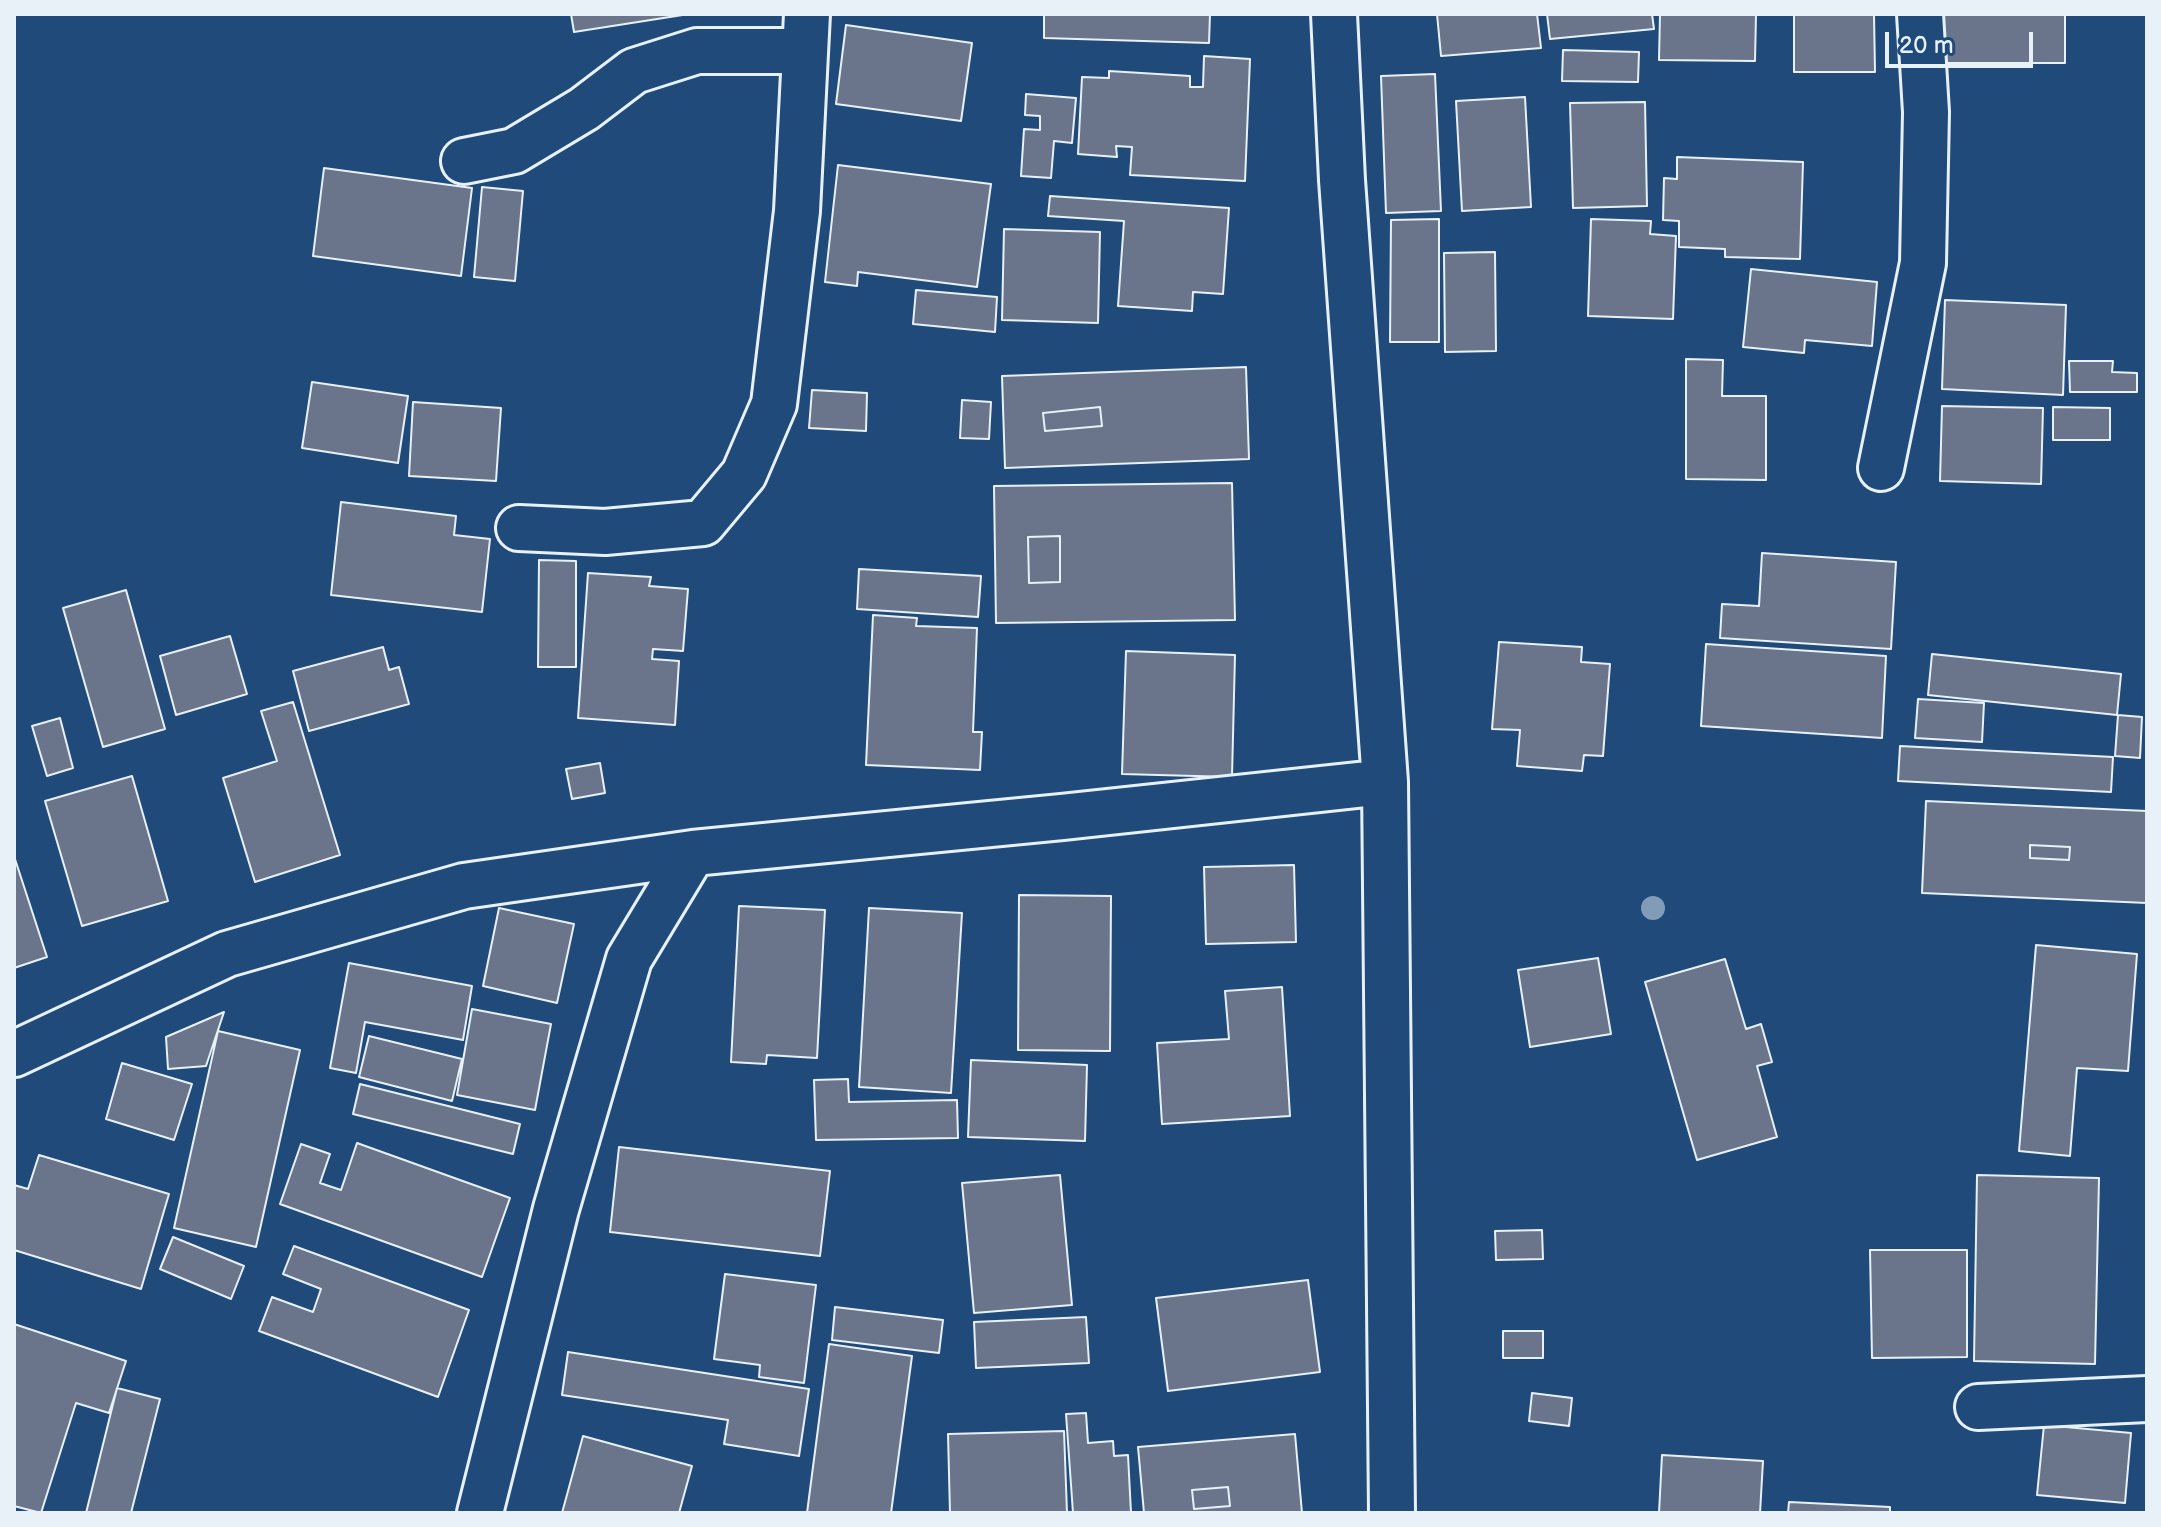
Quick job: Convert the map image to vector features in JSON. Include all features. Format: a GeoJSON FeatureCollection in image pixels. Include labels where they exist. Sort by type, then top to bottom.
{"type":"FeatureCollection","features":[{"type":"Feature","properties":{"kind":"street"},"geometry":{"type":"LineString","coordinates":[[1334,14],[1342,180],[1385,782],[1392,1513]]}},
{"type":"Feature","properties":{"kind":"street"},"geometry":{"type":"LineString","coordinates":[[1881,468],[1923,263],[1926,112],[1920,14]]}},
{"type":"Feature","properties":{"kind":"street"},"geometry":{"type":"LineString","coordinates":[[464,161],[514,151],[584,109],[634,71],[697,51],[806,33],[797,211],[774,404],[744,474],[703,523],[605,532],[519,528]]}},
{"type":"Feature","properties":{"kind":"street"},"geometry":{"type":"LineString","coordinates":[[14,1054],[227,954],[464,886],[693,853],[1385,782]]}},
{"type":"Feature","properties":{"kind":"street"},"geometry":{"type":"LineString","coordinates":[[480,1513],[556,1209],[629,959],[693,853]]}},
{"type":"Feature","properties":{"kind":"street"},"geometry":{"type":"LineString","coordinates":[[1978,1407],[2147,1399]]}},
{"type":"Feature","properties":{"kind":"building"},"geometry":{"type":"Polygon","coordinates":[[[571,14],[689,14],[574,32],[571,14]]]}},
{"type":"Feature","properties":{"kind":"building"},"geometry":{"type":"Polygon","coordinates":[[[1044,14],[1210,14],[1209,43],[1044,38],[1044,14]]]}},
{"type":"Feature","properties":{"kind":"building"},"geometry":{"type":"Polygon","coordinates":[[[1437,14],[1537,14],[1541,48],[1441,56],[1437,14]]]}},
{"type":"Feature","properties":{"kind":"building"},"geometry":{"type":"Polygon","coordinates":[[[1547,14],[1652,14],[1654,29],[1550,39],[1547,14]]]}},
{"type":"Feature","properties":{"kind":"building"},"geometry":{"type":"Polygon","coordinates":[[[1660,14],[1756,14],[1755,61],[1659,60],[1660,14]]]}},
{"type":"Feature","properties":{"kind":"building"},"geometry":{"type":"Polygon","coordinates":[[[1794,14],[1874,14],[1875,72],[1794,72],[1794,14]]]}},
{"type":"Feature","properties":{"kind":"building"},"geometry":{"type":"Polygon","coordinates":[[[1934,14],[2065,14],[2065,63],[1934,63],[1934,14]]]}},
{"type":"Feature","properties":{"kind":"building"},"geometry":{"type":"Polygon","coordinates":[[[846,25],[972,43],[961,121],[836,104],[846,25]]]}},
{"type":"Feature","properties":{"kind":"building"},"geometry":{"type":"Polygon","coordinates":[[[1563,50],[1639,52],[1638,82],[1562,81],[1563,50]]]}},
{"type":"Feature","properties":{"kind":"building"},"geometry":{"type":"Polygon","coordinates":[[[1204,56],[1250,59],[1245,181],[1130,175],[1132,147],[1116,146],[1117,157],[1078,154],[1082,77],[1109,78],[1109,71],[1190,76],[1190,87],[1203,87],[1204,56]]]}},
{"type":"Feature","properties":{"kind":"building"},"geometry":{"type":"Polygon","coordinates":[[[1435,74],[1441,211],[1386,213],[1381,76],[1435,74]]]}},
{"type":"Feature","properties":{"kind":"building"},"geometry":{"type":"Polygon","coordinates":[[[1026,94],[1076,98],[1072,143],[1054,141],[1051,178],[1021,176],[1024,129],[1040,130],[1040,116],[1025,115],[1026,94]]]}},
{"type":"Feature","properties":{"kind":"building"},"geometry":{"type":"Polygon","coordinates":[[[1525,97],[1531,207],[1462,211],[1456,101],[1525,97]]]}},
{"type":"Feature","properties":{"kind":"building"},"geometry":{"type":"Polygon","coordinates":[[[1645,102],[1647,206],[1573,208],[1570,103],[1645,102]]]}},
{"type":"Feature","properties":{"kind":"building"},"geometry":{"type":"Polygon","coordinates":[[[1677,157],[1803,162],[1800,259],[1725,257],[1725,249],[1679,247],[1679,221],[1663,220],[1664,178],[1677,179],[1677,157]]]}},
{"type":"Feature","properties":{"kind":"building"},"geometry":{"type":"Polygon","coordinates":[[[838,165],[991,184],[977,287],[858,272],[857,286],[825,282],[838,165]]]}},
{"type":"Feature","properties":{"kind":"building"},"geometry":{"type":"Polygon","coordinates":[[[324,168],[472,188],[461,276],[313,256],[324,168]]]}},
{"type":"Feature","properties":{"kind":"building"},"geometry":{"type":"Polygon","coordinates":[[[482,187],[523,191],[515,281],[474,277],[482,187]]]}},
{"type":"Feature","properties":{"kind":"building"},"geometry":{"type":"Polygon","coordinates":[[[1050,196],[1229,208],[1223,294],[1193,292],[1192,311],[1118,306],[1124,221],[1048,216],[1050,196]]]}},
{"type":"Feature","properties":{"kind":"building"},"geometry":{"type":"Polygon","coordinates":[[[1439,219],[1439,342],[1390,342],[1391,220],[1439,219]]]}},
{"type":"Feature","properties":{"kind":"building"},"geometry":{"type":"Polygon","coordinates":[[[1591,219],[1651,221],[1650,234],[1676,236],[1673,319],[1588,316],[1591,219]]]}},
{"type":"Feature","properties":{"kind":"building"},"geometry":{"type":"Polygon","coordinates":[[[1004,229],[1100,232],[1098,323],[1002,320],[1004,229]]]}},
{"type":"Feature","properties":{"kind":"building"},"geometry":{"type":"Polygon","coordinates":[[[1495,252],[1496,351],[1445,352],[1444,253],[1495,252]]]}},
{"type":"Feature","properties":{"kind":"building"},"geometry":{"type":"Polygon","coordinates":[[[1751,269],[1877,282],[1872,346],[1805,340],[1804,353],[1743,347],[1751,269]]]}},
{"type":"Feature","properties":{"kind":"building"},"geometry":{"type":"Polygon","coordinates":[[[916,290],[997,297],[995,332],[913,324],[916,290]]]}},
{"type":"Feature","properties":{"kind":"building"},"geometry":{"type":"Polygon","coordinates":[[[1945,300],[2066,305],[2063,395],[1942,389],[1945,300]]]}},
{"type":"Feature","properties":{"kind":"building"},"geometry":{"type":"Polygon","coordinates":[[[1686,359],[1723,360],[1722,396],[1766,396],[1766,480],[1686,479],[1686,359]]]}},
{"type":"Feature","properties":{"kind":"building"},"geometry":{"type":"Polygon","coordinates":[[[2069,361],[2113,361],[2112,372],[2137,373],[2137,392],[2070,392],[2069,361]]]}},
{"type":"Feature","properties":{"kind":"building"},"geometry":{"type":"Polygon","coordinates":[[[1246,367],[1249,459],[1005,468],[1002,376],[1246,367]],[[1100,407],[1043,413],[1045,431],[1102,426],[1100,407]]]}},
{"type":"Feature","properties":{"kind":"building"},"geometry":{"type":"Polygon","coordinates":[[[312,382],[408,396],[398,463],[302,448],[312,382]]]}},
{"type":"Feature","properties":{"kind":"building"},"geometry":{"type":"Polygon","coordinates":[[[812,390],[867,393],[866,431],[809,428],[812,390]]]}},
{"type":"Feature","properties":{"kind":"building"},"geometry":{"type":"Polygon","coordinates":[[[962,400],[991,402],[989,439],[960,438],[962,400]]]}},
{"type":"Feature","properties":{"kind":"building"},"geometry":{"type":"Polygon","coordinates":[[[413,402],[501,408],[496,481],[409,476],[413,402]]]}},
{"type":"Feature","properties":{"kind":"building"},"geometry":{"type":"Polygon","coordinates":[[[1942,406],[2043,408],[2041,484],[1940,481],[1942,406]]]}},
{"type":"Feature","properties":{"kind":"building"},"geometry":{"type":"Polygon","coordinates":[[[1100,407],[1102,426],[1045,431],[1043,413],[1100,407]]]}},
{"type":"Feature","properties":{"kind":"building"},"geometry":{"type":"Polygon","coordinates":[[[2053,407],[2110,408],[2110,440],[2053,440],[2053,407]]]}},
{"type":"Feature","properties":{"kind":"building"},"geometry":{"type":"Polygon","coordinates":[[[1232,483],[1235,620],[996,623],[994,486],[1232,483]],[[1060,536],[1028,537],[1029,583],[1060,582],[1060,536]]]}},
{"type":"Feature","properties":{"kind":"building"},"geometry":{"type":"Polygon","coordinates":[[[341,502],[456,516],[454,535],[490,539],[482,612],[331,595],[341,502]]]}},
{"type":"Feature","properties":{"kind":"building"},"geometry":{"type":"Polygon","coordinates":[[[1060,536],[1060,582],[1029,583],[1028,537],[1060,536]]]}},
{"type":"Feature","properties":{"kind":"building"},"geometry":{"type":"Polygon","coordinates":[[[1762,553],[1896,562],[1891,649],[1720,638],[1722,604],[1759,606],[1762,553]]]}},
{"type":"Feature","properties":{"kind":"building"},"geometry":{"type":"Polygon","coordinates":[[[539,560],[576,561],[576,667],[538,667],[539,560]]]}},
{"type":"Feature","properties":{"kind":"building"},"geometry":{"type":"Polygon","coordinates":[[[859,569],[981,576],[978,617],[857,609],[859,569]]]}},
{"type":"Feature","properties":{"kind":"building"},"geometry":{"type":"Polygon","coordinates":[[[588,573],[651,577],[649,586],[688,589],[683,651],[653,649],[652,659],[679,661],[675,725],[578,718],[588,573]]]}},
{"type":"Feature","properties":{"kind":"building"},"geometry":{"type":"Polygon","coordinates":[[[126,590],[165,729],[103,747],[63,608],[126,590]]]}},
{"type":"Feature","properties":{"kind":"building"},"geometry":{"type":"Polygon","coordinates":[[[873,615],[917,618],[916,626],[977,628],[973,732],[982,732],[980,770],[866,765],[873,615]]]}},
{"type":"Feature","properties":{"kind":"building"},"geometry":{"type":"Polygon","coordinates":[[[230,636],[247,694],[176,715],[160,656],[230,636]]]}},
{"type":"Feature","properties":{"kind":"building"},"geometry":{"type":"Polygon","coordinates":[[[1499,642],[1582,647],[1581,662],[1610,664],[1603,756],[1584,755],[1582,771],[1517,766],[1520,730],[1492,729],[1499,642]]]}},
{"type":"Feature","properties":{"kind":"building"},"geometry":{"type":"Polygon","coordinates":[[[1706,644],[1886,656],[1882,738],[1701,726],[1706,644]]]}},
{"type":"Feature","properties":{"kind":"building"},"geometry":{"type":"Polygon","coordinates":[[[383,647],[389,670],[399,667],[409,704],[309,731],[293,671],[383,647]]]}},
{"type":"Feature","properties":{"kind":"building"},"geometry":{"type":"Polygon","coordinates":[[[1126,651],[1235,655],[1232,777],[1122,774],[1126,651]]]}},
{"type":"Feature","properties":{"kind":"building"},"geometry":{"type":"Polygon","coordinates":[[[1932,654],[2121,674],[2117,715],[1928,695],[1932,654]]]}},
{"type":"Feature","properties":{"kind":"building"},"geometry":{"type":"Polygon","coordinates":[[[1918,699],[1984,703],[1982,742],[1915,738],[1918,699]]]}},
{"type":"Feature","properties":{"kind":"building"},"geometry":{"type":"Polygon","coordinates":[[[293,702],[340,855],[255,882],[223,778],[277,761],[261,711],[293,702]]]}},
{"type":"Feature","properties":{"kind":"building"},"geometry":{"type":"Polygon","coordinates":[[[2118,715],[2142,717],[2140,758],[2115,756],[2118,715]]]}},
{"type":"Feature","properties":{"kind":"building"},"geometry":{"type":"Polygon","coordinates":[[[60,718],[73,768],[47,776],[32,726],[60,718]]]}},
{"type":"Feature","properties":{"kind":"building"},"geometry":{"type":"Polygon","coordinates":[[[1900,746],[2113,757],[2111,792],[1898,781],[1900,746]]]}},
{"type":"Feature","properties":{"kind":"building"},"geometry":{"type":"Polygon","coordinates":[[[600,763],[605,793],[572,799],[566,769],[600,763]]]}},
{"type":"Feature","properties":{"kind":"building"},"geometry":{"type":"Polygon","coordinates":[[[132,776],[168,901],[82,926],[45,801],[132,776]]]}},
{"type":"Feature","properties":{"kind":"building"},"geometry":{"type":"Polygon","coordinates":[[[1926,801],[2147,811],[2147,903],[1922,893],[1926,801]],[[2030,845],[2030,858],[2069,860],[2070,847],[2030,845]]]}},
{"type":"Feature","properties":{"kind":"building"},"geometry":{"type":"Polygon","coordinates":[[[2030,845],[2070,847],[2069,860],[2030,858],[2030,845]]]}},
{"type":"Feature","properties":{"kind":"building"},"geometry":{"type":"Polygon","coordinates":[[[14,856],[47,957],[14,968],[14,856]]]}},
{"type":"Feature","properties":{"kind":"building"},"geometry":{"type":"Polygon","coordinates":[[[1294,865],[1296,942],[1206,944],[1204,867],[1294,865]]]}},
{"type":"Feature","properties":{"kind":"building"},"geometry":{"type":"Polygon","coordinates":[[[1019,895],[1111,896],[1110,1051],[1018,1050],[1019,895]]]}},
{"type":"Feature","properties":{"kind":"building"},"geometry":{"type":"Polygon","coordinates":[[[739,906],[825,910],[817,1058],[767,1055],[766,1064],[731,1062],[739,906]]]}},
{"type":"Feature","properties":{"kind":"building"},"geometry":{"type":"Polygon","coordinates":[[[499,908],[574,924],[557,1003],[483,986],[499,908]]]}},
{"type":"Feature","properties":{"kind":"building"},"geometry":{"type":"Polygon","coordinates":[[[869,908],[962,913],[951,1093],[859,1087],[869,908]]]}},
{"type":"Feature","properties":{"kind":"building"},"geometry":{"type":"Polygon","coordinates":[[[2036,945],[2137,954],[2128,1071],[2077,1068],[2070,1156],[2019,1151],[2036,945]]]}},
{"type":"Feature","properties":{"kind":"building"},"geometry":{"type":"Polygon","coordinates":[[[1598,958],[1611,1034],[1530,1047],[1518,970],[1598,958]]]}},
{"type":"Feature","properties":{"kind":"building"},"geometry":{"type":"Polygon","coordinates":[[[1725,959],[1746,1029],[1761,1024],[1772,1062],[1757,1066],[1777,1137],[1697,1160],[1645,982],[1725,959]]]}},
{"type":"Feature","properties":{"kind":"building"},"geometry":{"type":"Polygon","coordinates":[[[349,963],[472,986],[463,1040],[365,1022],[356,1073],[330,1068],[349,963]]]}},
{"type":"Feature","properties":{"kind":"building"},"geometry":{"type":"Polygon","coordinates":[[[1282,987],[1290,1116],[1162,1124],[1157,1043],[1229,1039],[1225,991],[1282,987]]]}},
{"type":"Feature","properties":{"kind":"building"},"geometry":{"type":"Polygon","coordinates":[[[472,1009],[551,1024],[535,1110],[457,1095],[472,1009]]]}},
{"type":"Feature","properties":{"kind":"building"},"geometry":{"type":"Polygon","coordinates":[[[224,1012],[206,1066],[168,1069],[166,1037],[224,1012]]]}},
{"type":"Feature","properties":{"kind":"building"},"geometry":{"type":"Polygon","coordinates":[[[218,1031],[300,1050],[256,1247],[174,1228],[218,1031]]]}},
{"type":"Feature","properties":{"kind":"building"},"geometry":{"type":"Polygon","coordinates":[[[369,1036],[462,1059],[452,1101],[359,1077],[369,1036]]]}},
{"type":"Feature","properties":{"kind":"building"},"geometry":{"type":"Polygon","coordinates":[[[971,1060],[1087,1065],[1085,1141],[968,1137],[971,1060]]]}},
{"type":"Feature","properties":{"kind":"building"},"geometry":{"type":"Polygon","coordinates":[[[122,1063],[192,1084],[174,1140],[106,1119],[122,1063]]]}},
{"type":"Feature","properties":{"kind":"building"},"geometry":{"type":"Polygon","coordinates":[[[848,1079],[849,1102],[957,1100],[958,1138],[816,1140],[814,1080],[848,1079]]]}},
{"type":"Feature","properties":{"kind":"building"},"geometry":{"type":"Polygon","coordinates":[[[360,1084],[520,1124],[513,1154],[353,1114],[360,1084]]]}},
{"type":"Feature","properties":{"kind":"building"},"geometry":{"type":"Polygon","coordinates":[[[357,1143],[510,1198],[482,1277],[280,1204],[301,1144],[330,1154],[320,1183],[341,1190],[357,1143]]]}},
{"type":"Feature","properties":{"kind":"building"},"geometry":{"type":"Polygon","coordinates":[[[619,1147],[830,1171],[820,1256],[610,1232],[619,1147]]]}},
{"type":"Feature","properties":{"kind":"building"},"geometry":{"type":"Polygon","coordinates":[[[39,1155],[169,1194],[141,1289],[14,1250],[14,1185],[28,1189],[39,1155]]]}},
{"type":"Feature","properties":{"kind":"building"},"geometry":{"type":"Polygon","coordinates":[[[1060,1175],[1072,1305],[974,1313],[962,1183],[1060,1175]]]}},
{"type":"Feature","properties":{"kind":"building"},"geometry":{"type":"Polygon","coordinates":[[[1977,1175],[2099,1178],[2095,1364],[1974,1361],[1977,1175]]]}},
{"type":"Feature","properties":{"kind":"building"},"geometry":{"type":"Polygon","coordinates":[[[1542,1230],[1543,1259],[1496,1260],[1495,1231],[1542,1230]]]}},
{"type":"Feature","properties":{"kind":"building"},"geometry":{"type":"Polygon","coordinates":[[[173,1237],[244,1266],[231,1299],[160,1269],[173,1237]]]}},
{"type":"Feature","properties":{"kind":"building"},"geometry":{"type":"Polygon","coordinates":[[[294,1246],[469,1310],[438,1397],[259,1331],[272,1297],[313,1312],[321,1289],[283,1274],[294,1246]]]}},
{"type":"Feature","properties":{"kind":"building"},"geometry":{"type":"Polygon","coordinates":[[[1870,1250],[1967,1250],[1967,1357],[1872,1358],[1870,1250]]]}},
{"type":"Feature","properties":{"kind":"building"},"geometry":{"type":"Polygon","coordinates":[[[725,1274],[816,1285],[804,1383],[759,1377],[760,1365],[714,1359],[725,1274]]]}},
{"type":"Feature","properties":{"kind":"building"},"geometry":{"type":"Polygon","coordinates":[[[1308,1280],[1320,1372],[1168,1391],[1156,1298],[1308,1280]]]}},
{"type":"Feature","properties":{"kind":"building"},"geometry":{"type":"Polygon","coordinates":[[[835,1307],[943,1320],[939,1353],[832,1340],[835,1307]]]}},
{"type":"Feature","properties":{"kind":"building"},"geometry":{"type":"Polygon","coordinates":[[[1086,1317],[1089,1363],[976,1368],[974,1322],[1086,1317]]]}},
{"type":"Feature","properties":{"kind":"building"},"geometry":{"type":"Polygon","coordinates":[[[14,1324],[126,1361],[109,1413],[76,1403],[41,1513],[14,1506],[14,1324]]]}},
{"type":"Feature","properties":{"kind":"building"},"geometry":{"type":"Polygon","coordinates":[[[1503,1331],[1543,1331],[1543,1358],[1503,1358],[1503,1331]]]}},
{"type":"Feature","properties":{"kind":"building"},"geometry":{"type":"Polygon","coordinates":[[[829,1344],[912,1356],[891,1513],[807,1513],[829,1344]]]}},
{"type":"Feature","properties":{"kind":"building"},"geometry":{"type":"Polygon","coordinates":[[[568,1352],[809,1389],[799,1456],[724,1444],[728,1420],[562,1395],[568,1352]]]}},
{"type":"Feature","properties":{"kind":"building"},"geometry":{"type":"Polygon","coordinates":[[[117,1388],[160,1399],[131,1513],[86,1513],[117,1388]]]}},
{"type":"Feature","properties":{"kind":"building"},"geometry":{"type":"Polygon","coordinates":[[[1532,1393],[1572,1398],[1569,1426],[1529,1421],[1532,1393]]]}},
{"type":"Feature","properties":{"kind":"building"},"geometry":{"type":"Polygon","coordinates":[[[1086,1413],[1088,1443],[1113,1441],[1114,1456],[1128,1455],[1131,1513],[1073,1513],[1066,1414],[1086,1413]]]}},
{"type":"Feature","properties":{"kind":"building"},"geometry":{"type":"Polygon","coordinates":[[[2044,1425],[2131,1433],[2125,1503],[2037,1495],[2044,1425]]]}},
{"type":"Feature","properties":{"kind":"building"},"geometry":{"type":"Polygon","coordinates":[[[1064,1431],[1067,1513],[950,1513],[948,1434],[1064,1431]]]}},
{"type":"Feature","properties":{"kind":"building"},"geometry":{"type":"Polygon","coordinates":[[[1295,1434],[1302,1513],[1144,1513],[1138,1447],[1295,1434]],[[1228,1487],[1192,1490],[1194,1509],[1230,1506],[1228,1487]]]}},
{"type":"Feature","properties":{"kind":"building"},"geometry":{"type":"Polygon","coordinates":[[[583,1436],[692,1466],[679,1513],[562,1513],[583,1436]]]}},
{"type":"Feature","properties":{"kind":"building"},"geometry":{"type":"Polygon","coordinates":[[[1662,1455],[1763,1461],[1760,1513],[1659,1513],[1662,1455]]]}},
{"type":"Feature","properties":{"kind":"building"},"geometry":{"type":"Polygon","coordinates":[[[1228,1487],[1230,1506],[1194,1509],[1192,1490],[1228,1487]]]}},
{"type":"Feature","properties":{"kind":"building"},"geometry":{"type":"Polygon","coordinates":[[[1789,1502],[1890,1507],[1890,1513],[1788,1513],[1789,1502]]]}}]}
